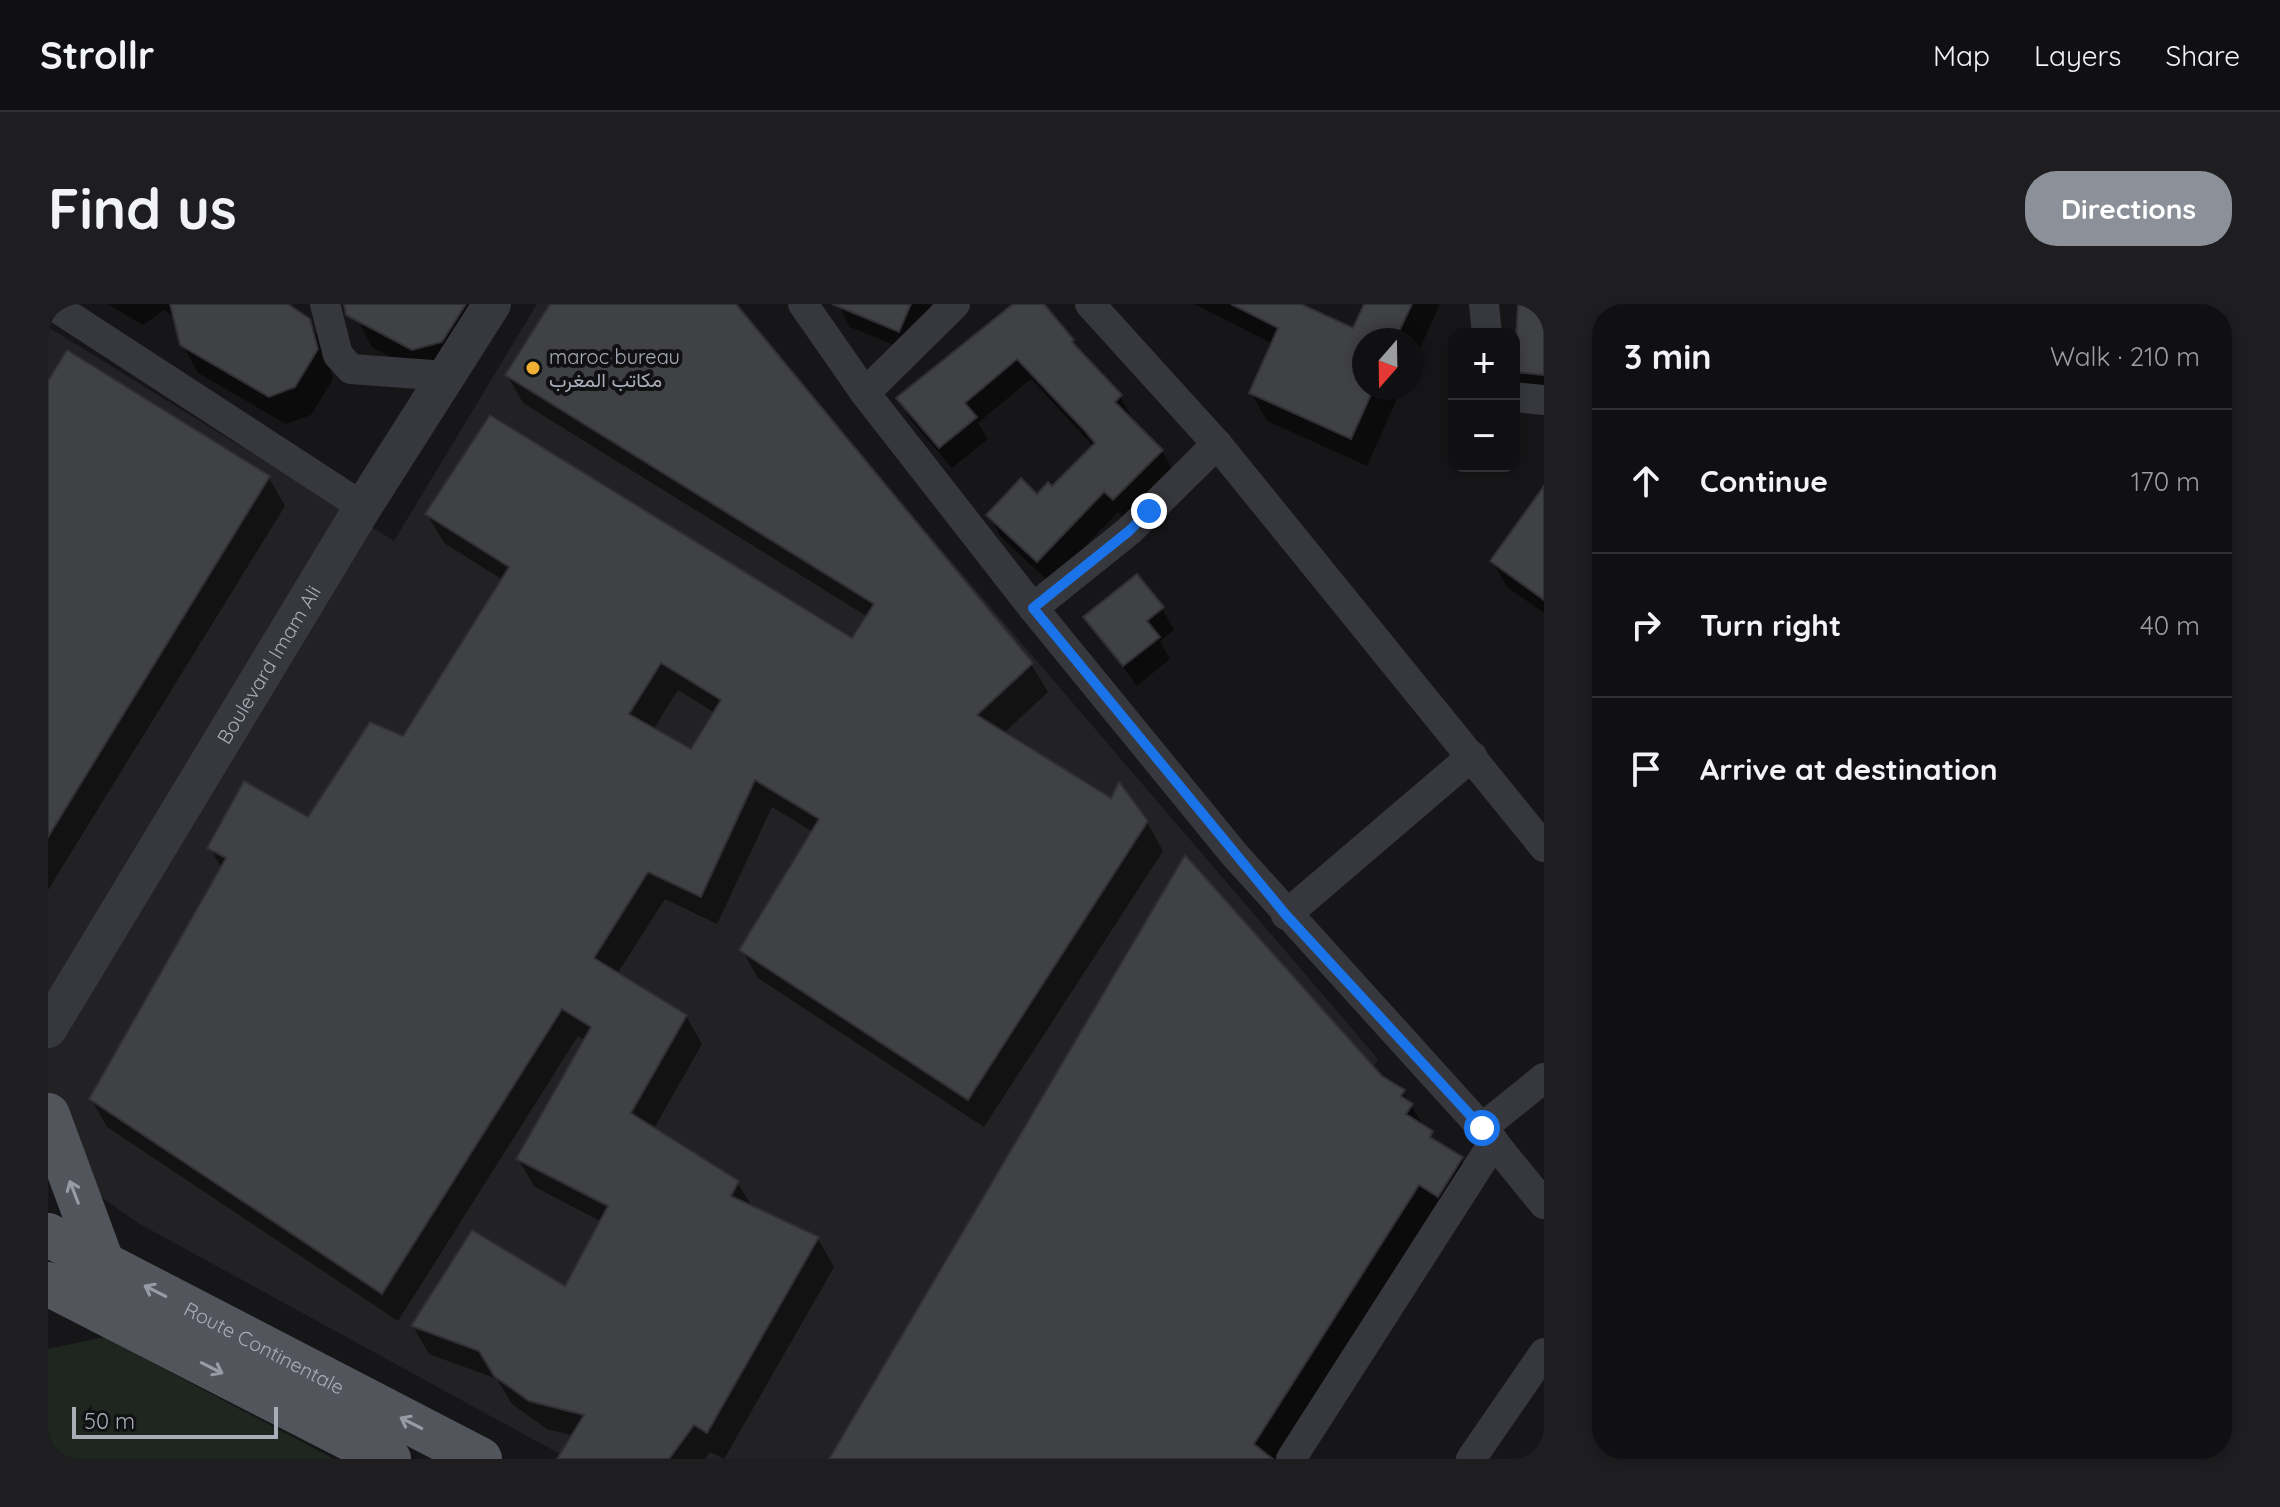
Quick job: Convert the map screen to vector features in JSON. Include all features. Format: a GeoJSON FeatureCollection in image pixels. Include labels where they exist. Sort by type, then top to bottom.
{"type":"FeatureCollection","features":[{"type":"Feature","properties":{"kind":"main road"},"geometry":{"type":"LineString","coordinates":[[48,1115],[103,1264]]}},
{"type":"Feature","properties":{"kind":"main road","name":"Route Continentale"},"geometry":{"type":"LineString","coordinates":[[48,1235],[480,1459]]}},
{"type":"Feature","properties":{"kind":"main road","name":"Route Continentale"},"geometry":{"type":"LineString","coordinates":[[48,1284],[389,1459]]}},
{"type":"Feature","properties":{"kind":"main road"},"geometry":{"type":"LineString","coordinates":[[48,1321],[118,1319]]}},
{"type":"Feature","properties":{"kind":"street"},"geometry":{"type":"LineString","coordinates":[[51,304],[363,507]]}},
{"type":"Feature","properties":{"kind":"street"},"geometry":{"type":"LineString","coordinates":[[325,304],[338,355],[351,369],[446,376]]}},
{"type":"Feature","properties":{"kind":"street","name":"Boulevard Imam Ali"},"geometry":{"type":"LineString","coordinates":[[48,1029],[363,507],[492,304]]}},
{"type":"Feature","properties":{"kind":"street"},"geometry":{"type":"LineString","coordinates":[[803,304],[865,393],[1033,608],[1286,915],[1488,1135],[1544,1204]]}},
{"type":"Feature","properties":{"kind":"street"},"geometry":{"type":"LineString","coordinates":[[865,393],[955,304]]}},
{"type":"Feature","properties":{"kind":"street"},"geometry":{"type":"LineString","coordinates":[[1090,304],[1217,444],[1544,847]]}},
{"type":"Feature","properties":{"kind":"street"},"geometry":{"type":"LineString","coordinates":[[1484,304],[1486,328]]}},
{"type":"Feature","properties":{"kind":"street"},"geometry":{"type":"LineString","coordinates":[[1520,398],[1544,400]]}},
{"type":"Feature","properties":{"kind":"street"},"geometry":{"type":"LineString","coordinates":[[1033,608],[1129,531],[1217,444]]}},
{"type":"Feature","properties":{"kind":"street"},"geometry":{"type":"LineString","coordinates":[[1286,915],[1472,756]]}},
{"type":"Feature","properties":{"kind":"street"},"geometry":{"type":"LineString","coordinates":[[1291,1459],[1488,1135],[1544,1078]]}},
{"type":"Feature","properties":{"kind":"street"},"geometry":{"type":"LineString","coordinates":[[1471,1459],[1544,1353]]}},
{"type":"Feature","properties":{"kind":"shaded area"},"geometry":{"type":"Polygon","coordinates":[[[537,304],[731,304],[1378,1059],[1130,1459],[569,1459],[138,1223],[48,1159],[48,327],[394,541],[537,304]]]}},
{"type":"Feature","properties":{"kind":"shaded area"},"geometry":{"type":"Polygon","coordinates":[[[104,1337],[334,1459],[48,1459],[48,1349],[104,1337]]]}},
{"type":"Feature","properties":{"kind":"building"},"geometry":{"type":"Polygon","coordinates":[[[170,304],[288,304],[310,319],[318,349],[295,387],[269,397],[180,345],[170,304]]]}},
{"type":"Feature","properties":{"kind":"building"},"geometry":{"type":"Polygon","coordinates":[[[344,304],[466,304],[442,342],[412,350],[346,315],[344,304]]]}},
{"type":"Feature","properties":{"kind":"building"},"geometry":{"type":"Polygon","coordinates":[[[550,304],[736,304],[1033,663],[977,715],[1111,798],[1119,782],[1148,821],[968,1100],[739,950],[819,819],[755,780],[701,897],[648,872],[594,958],[687,1015],[631,1113],[739,1181],[731,1196],[819,1237],[707,1433],[694,1425],[669,1459],[557,1459],[584,1415],[529,1401],[494,1376],[479,1351],[411,1326],[472,1230],[565,1286],[608,1206],[516,1159],[591,1027],[562,1009],[382,1294],[89,1099],[226,858],[207,848],[244,781],[308,817],[370,722],[403,736],[509,567],[425,514],[490,415],[852,638],[874,604],[505,375],[550,304]],[[661,663],[629,714],[691,749],[721,700],[661,663]]]}},
{"type":"Feature","properties":{"kind":"building"},"geometry":{"type":"Polygon","coordinates":[[[832,304],[911,304],[899,332],[832,304]]]}},
{"type":"Feature","properties":{"kind":"building"},"geometry":{"type":"Polygon","coordinates":[[[1013,304],[1044,304],[1074,340],[1072,342],[1122,395],[1115,402],[1163,450],[1113,500],[1104,492],[1037,562],[986,515],[1021,478],[1037,494],[1048,482],[1052,486],[1095,443],[1086,432],[1017,359],[965,403],[977,417],[939,448],[896,398],[1013,304]]]}},
{"type":"Feature","properties":{"kind":"building"},"geometry":{"type":"Polygon","coordinates":[[[1231,304],[1301,304],[1353,328],[1352,400],[1369,400],[1351,439],[1249,393],[1278,328],[1231,304]]]}},
{"type":"Feature","properties":{"kind":"building"},"geometry":{"type":"Polygon","coordinates":[[[1364,304],[1412,304],[1401,328],[1353,328],[1364,304]]]}},
{"type":"Feature","properties":{"kind":"building"},"geometry":{"type":"Polygon","coordinates":[[[1518,304],[1544,306],[1544,375],[1520,373],[1520,328],[1517,328],[1518,304]]]}},
{"type":"Feature","properties":{"kind":"building"},"geometry":{"type":"Polygon","coordinates":[[[67,350],[270,476],[48,837],[48,381],[67,350]]]}},
{"type":"Feature","properties":{"kind":"building"},"geometry":{"type":"Polygon","coordinates":[[[1544,486],[1544,600],[1490,561],[1544,486]]]}},
{"type":"Feature","properties":{"kind":"building"},"geometry":{"type":"Polygon","coordinates":[[[1137,574],[1164,607],[1147,621],[1160,637],[1123,666],[1083,617],[1137,574]]]}},
{"type":"Feature","properties":{"kind":"building"},"geometry":{"type":"Polygon","coordinates":[[[1185,855],[1382,1076],[1405,1090],[1401,1096],[1413,1104],[1406,1114],[1433,1131],[1430,1137],[1463,1157],[1438,1197],[1419,1185],[1254,1444],[1273,1459],[829,1459],[1185,855]]]}},
{"type":"Feature","properties":{"kind":"place","name":"maroc bureau مكاتب المغرب"},"geometry":{"type":"Point","coordinates":[533,368]}},
{"type":"Feature","properties":{"kind":"route"},"geometry":{"type":"LineString","coordinates":[[1149,511],[1129,531],[1033,608],[1286,915],[1482,1128]]}}]}
